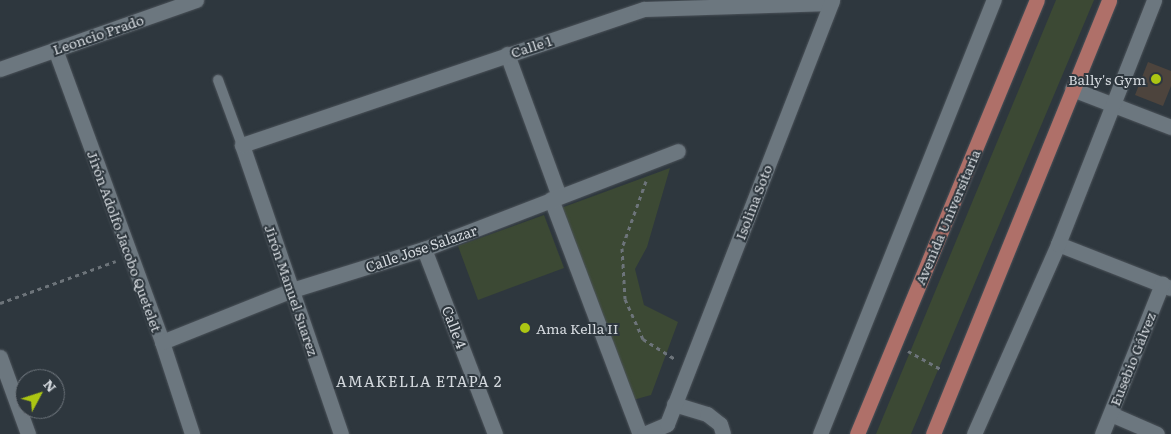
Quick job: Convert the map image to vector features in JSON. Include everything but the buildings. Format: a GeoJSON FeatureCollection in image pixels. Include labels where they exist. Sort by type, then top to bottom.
{"type":"FeatureCollection","features":[{"type":"Feature","properties":{"kind":"main road","name":"Avenida Universitaria"},"geometry":{"type":"LineString","coordinates":[[860,430],[1037,0]]}},
{"type":"Feature","properties":{"kind":"main road"},"geometry":{"type":"LineString","coordinates":[[933,434],[1109,0]]}},
{"type":"Feature","properties":{"kind":"street","name":"Leoncio Prado"},"geometry":{"type":"LineString","coordinates":[[0,69],[196,0]]}},
{"type":"Feature","properties":{"kind":"street"},"geometry":{"type":"LineString","coordinates":[[820,434],[994,0]]}},
{"type":"Feature","properties":{"kind":"street"},"geometry":{"type":"LineString","coordinates":[[974,434],[1058,244],[1154,0]]}},
{"type":"Feature","properties":{"kind":"street","name":"Calle 1"},"geometry":{"type":"LineString","coordinates":[[242,145],[644,9],[832,2]]}},
{"type":"Feature","properties":{"kind":"street","name":"Isolina Soto"},"geometry":{"type":"LineString","coordinates":[[642,434],[667,424],[832,2]]}},
{"type":"Feature","properties":{"kind":"street","name":"Jirón Adolfo Jacobo Quetelet"},"geometry":{"type":"LineString","coordinates":[[55,49],[162,342],[192,434]]}},
{"type":"Feature","properties":{"kind":"street"},"geometry":{"type":"LineString","coordinates":[[507,54],[555,198],[642,434]]}},
{"type":"Feature","properties":{"kind":"street"},"geometry":{"type":"LineString","coordinates":[[1072,89],[1171,127]]}},
{"type":"Feature","properties":{"kind":"street","name":"Jirón Manuel Suarez"},"geometry":{"type":"LineString","coordinates":[[242,145],[341,434]]}},
{"type":"Feature","properties":{"kind":"street","name":"Calle Jose Salazar"},"geometry":{"type":"LineString","coordinates":[[162,342],[292,290],[424,248],[678,151]]}},
{"type":"Feature","properties":{"kind":"street"},"geometry":{"type":"LineString","coordinates":[[1058,244],[1167,286]]}},
{"type":"Feature","properties":{"kind":"street","name":"Calle 4"},"geometry":{"type":"LineString","coordinates":[[424,248],[495,434]]}},
{"type":"Feature","properties":{"kind":"street","name":"Eusebio Gálvez"},"geometry":{"type":"LineString","coordinates":[[1102,434],[1167,286]]}},
{"type":"Feature","properties":{"kind":"street"},"geometry":{"type":"LineString","coordinates":[[0,357],[27,434]]}},
{"type":"Feature","properties":{"kind":"street"},"geometry":{"type":"LineString","coordinates":[[674,404],[707,414],[720,424],[723,434]]}},
{"type":"Feature","properties":{"kind":"street"},"geometry":{"type":"LineString","coordinates":[[1111,414],[1157,434]]}},
{"type":"Feature","properties":{"kind":"lane"},"geometry":{"type":"LineString","coordinates":[[218,80],[242,145]]}},
{"type":"Feature","properties":{"kind":"path"},"geometry":{"type":"LineString","coordinates":[[653,161],[622,248],[625,299],[643,339],[688,367]]}},
{"type":"Feature","properties":{"kind":"path"},"geometry":{"type":"LineString","coordinates":[[0,303],[130,256]]}},
{"type":"Feature","properties":{"kind":"path"},"geometry":{"type":"LineString","coordinates":[[894,344],[956,377]]}},
{"type":"Feature","properties":{"kind":"green space"},"geometry":{"type":"Polygon","coordinates":[[[1056,0],[1094,0],[911,434],[876,434],[1056,0]]]}},
{"type":"Feature","properties":{"kind":"green space"},"geometry":{"type":"Polygon","coordinates":[[[670,168],[647,247],[635,269],[644,305],[678,322],[651,395],[633,400],[561,208],[670,168]]]}},
{"type":"Feature","properties":{"kind":"green space"},"geometry":{"type":"Polygon","coordinates":[[[544,215],[564,268],[478,300],[458,246],[544,215]]]}},
{"type":"Feature","properties":{"kind":"place","name":"Bally's Gym"},"geometry":{"type":"Point","coordinates":[1156,79]}},
{"type":"Feature","properties":{"kind":"place","name":"Ama Kella II"},"geometry":{"type":"Point","coordinates":[525,328]}},
{"type":"Feature","properties":{"kind":"district","name":"AMAKELLA ETAPA 2"},"geometry":{"type":"Point","coordinates":[419,381]}}]}
